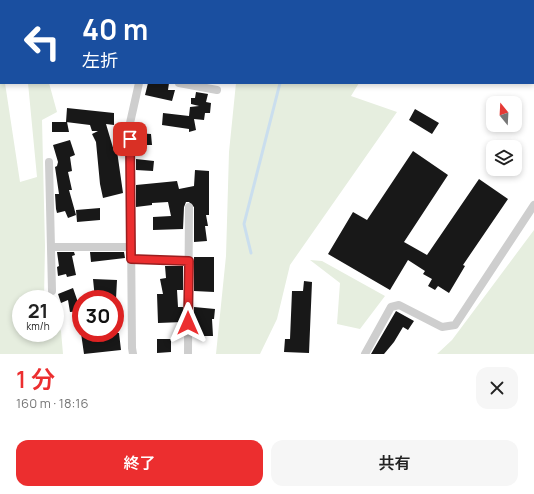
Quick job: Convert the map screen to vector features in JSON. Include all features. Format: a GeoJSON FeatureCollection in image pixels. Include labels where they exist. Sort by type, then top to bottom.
{"type":"FeatureCollection","features":[{"type":"Feature","properties":{"kind":"street"},"geometry":{"type":"LineString","coordinates":[[133,354],[130,123],[139,84]]}},
{"type":"Feature","properties":{"kind":"street"},"geometry":{"type":"LineString","coordinates":[[184,84],[217,90]]}},
{"type":"Feature","properties":{"kind":"street"},"geometry":{"type":"LineString","coordinates":[[49,162],[52,290]]}},
{"type":"Feature","properties":{"kind":"street"},"geometry":{"type":"LineString","coordinates":[[365,354],[391,308],[400,305],[442,327],[456,325],[534,205]]}},
{"type":"Feature","properties":{"kind":"street"},"geometry":{"type":"LineString","coordinates":[[188,354],[189,207]]}},
{"type":"Feature","properties":{"kind":"street"},"geometry":{"type":"LineString","coordinates":[[51,247],[131,247]]}},
{"type":"Feature","properties":{"kind":"street"},"geometry":{"type":"LineString","coordinates":[[131,259],[189,261]]}},
{"type":"Feature","properties":{"kind":"green space"},"geometry":{"type":"Polygon","coordinates":[[[0,84],[5,84],[20,182],[37,177],[28,84],[49,84],[57,112],[42,120],[45,246],[44,290],[12,290],[12,342],[62,342],[63,354],[0,354],[0,84]]]}},
{"type":"Feature","properties":{"kind":"green space"},"geometry":{"type":"Polygon","coordinates":[[[236,84],[358,84],[351,96],[397,112],[290,265],[277,319],[260,354],[216,354],[226,256],[229,152],[236,84]]]}},
{"type":"Feature","properties":{"kind":"green space"},"geometry":{"type":"Polygon","coordinates":[[[534,230],[534,354],[437,354],[452,340],[534,230]]]}},
{"type":"Feature","properties":{"kind":"green space"},"geometry":{"type":"Polygon","coordinates":[[[310,260],[322,261],[385,296],[360,329],[337,324],[340,283],[310,260]]]}},
{"type":"Feature","properties":{"kind":"building"},"geometry":{"type":"Polygon","coordinates":[[[148,84],[169,84],[168,90],[175,90],[172,101],[145,95],[148,84]]]}},
{"type":"Feature","properties":{"kind":"building"},"geometry":{"type":"Polygon","coordinates":[[[196,92],[208,94],[206,102],[211,103],[210,113],[205,113],[204,120],[194,119],[196,130],[189,132],[189,129],[162,125],[163,113],[189,116],[190,107],[199,106],[191,104],[191,98],[195,98],[196,92]]]}},
{"type":"Feature","properties":{"kind":"building"},"geometry":{"type":"Polygon","coordinates":[[[67,108],[114,113],[114,125],[106,124],[114,151],[117,151],[123,193],[103,198],[100,184],[96,142],[92,134],[98,131],[92,131],[90,125],[66,122],[67,108]]]}},
{"type":"Feature","properties":{"kind":"building"},"geometry":{"type":"Polygon","coordinates":[[[415,109],[439,123],[432,134],[409,120],[415,109]]]}},
{"type":"Feature","properties":{"kind":"building"},"geometry":{"type":"Polygon","coordinates":[[[52,122],[67,122],[69,132],[52,132],[52,122]]]}},
{"type":"Feature","properties":{"kind":"building"},"geometry":{"type":"Polygon","coordinates":[[[136,133],[151,134],[152,145],[143,145],[144,141],[136,141],[136,133]]]}},
{"type":"Feature","properties":{"kind":"building"},"geometry":{"type":"Polygon","coordinates":[[[70,140],[75,155],[70,157],[72,171],[68,172],[72,190],[69,190],[76,215],[68,218],[65,211],[57,213],[56,209],[55,194],[59,194],[55,167],[57,166],[58,162],[53,145],[70,140]]]}},
{"type":"Feature","properties":{"kind":"building"},"geometry":{"type":"Polygon","coordinates":[[[413,151],[448,175],[404,242],[427,255],[479,179],[508,199],[463,265],[465,266],[449,293],[438,286],[435,290],[428,286],[432,279],[423,274],[425,271],[408,260],[390,290],[328,254],[353,212],[367,220],[413,151]]]}},
{"type":"Feature","properties":{"kind":"building"},"geometry":{"type":"Polygon","coordinates":[[[136,159],[154,161],[153,171],[136,170],[136,159]]]}},
{"type":"Feature","properties":{"kind":"building"},"geometry":{"type":"Polygon","coordinates":[[[195,170],[209,171],[209,215],[206,215],[208,226],[205,226],[207,241],[194,242],[194,207],[189,202],[186,202],[184,207],[183,229],[153,230],[153,217],[171,216],[168,202],[152,203],[152,205],[136,207],[136,185],[177,181],[179,189],[194,186],[195,170]]]}},
{"type":"Feature","properties":{"kind":"building"},"geometry":{"type":"Polygon","coordinates":[[[100,208],[100,220],[77,222],[76,210],[100,208]]]}},
{"type":"Feature","properties":{"kind":"building"},"geometry":{"type":"Polygon","coordinates":[[[57,252],[74,252],[75,255],[72,256],[76,275],[67,277],[66,274],[58,276],[57,267],[59,266],[57,252]]]}},
{"type":"Feature","properties":{"kind":"building"},"geometry":{"type":"Polygon","coordinates":[[[90,252],[124,252],[125,258],[91,262],[90,252]]]}},
{"type":"Feature","properties":{"kind":"building"},"geometry":{"type":"Polygon","coordinates":[[[194,257],[214,257],[214,292],[194,291],[194,257]]]}},
{"type":"Feature","properties":{"kind":"building"},"geometry":{"type":"Polygon","coordinates":[[[165,266],[183,266],[183,290],[177,290],[178,307],[183,307],[183,322],[158,323],[157,294],[163,294],[160,279],[166,278],[165,266]]]}},
{"type":"Feature","properties":{"kind":"building"},"geometry":{"type":"Polygon","coordinates":[[[93,279],[117,280],[116,290],[94,290],[93,279]]]}},
{"type":"Feature","properties":{"kind":"building"},"geometry":{"type":"Polygon","coordinates":[[[304,281],[312,282],[309,353],[284,352],[285,339],[290,339],[292,291],[303,291],[304,281]]]}},
{"type":"Feature","properties":{"kind":"building"},"geometry":{"type":"Polygon","coordinates":[[[73,288],[72,312],[70,312],[68,300],[64,302],[64,292],[73,288]]]}},
{"type":"Feature","properties":{"kind":"building"},"geometry":{"type":"Polygon","coordinates":[[[194,307],[215,309],[214,319],[212,319],[213,336],[194,336],[194,307]]]}},
{"type":"Feature","properties":{"kind":"building"},"geometry":{"type":"Polygon","coordinates":[[[396,311],[414,321],[408,330],[403,327],[394,342],[384,354],[371,354],[396,311]]]}},
{"type":"Feature","properties":{"kind":"building"},"geometry":{"type":"Polygon","coordinates":[[[157,339],[171,339],[171,352],[157,353],[157,339]]]}},
{"type":"Feature","properties":{"kind":"building"},"geometry":{"type":"Polygon","coordinates":[[[82,342],[120,342],[121,350],[84,354],[82,342]]]}},
{"type":"Feature","properties":{"kind":"waterway"},"geometry":{"type":"LineString","coordinates":[[251,253],[244,224],[280,84]]}},
{"type":"Feature","properties":{"kind":"route"},"geometry":{"type":"LineString","coordinates":[[130,139],[131,259],[189,261],[188,323]]}}]}
